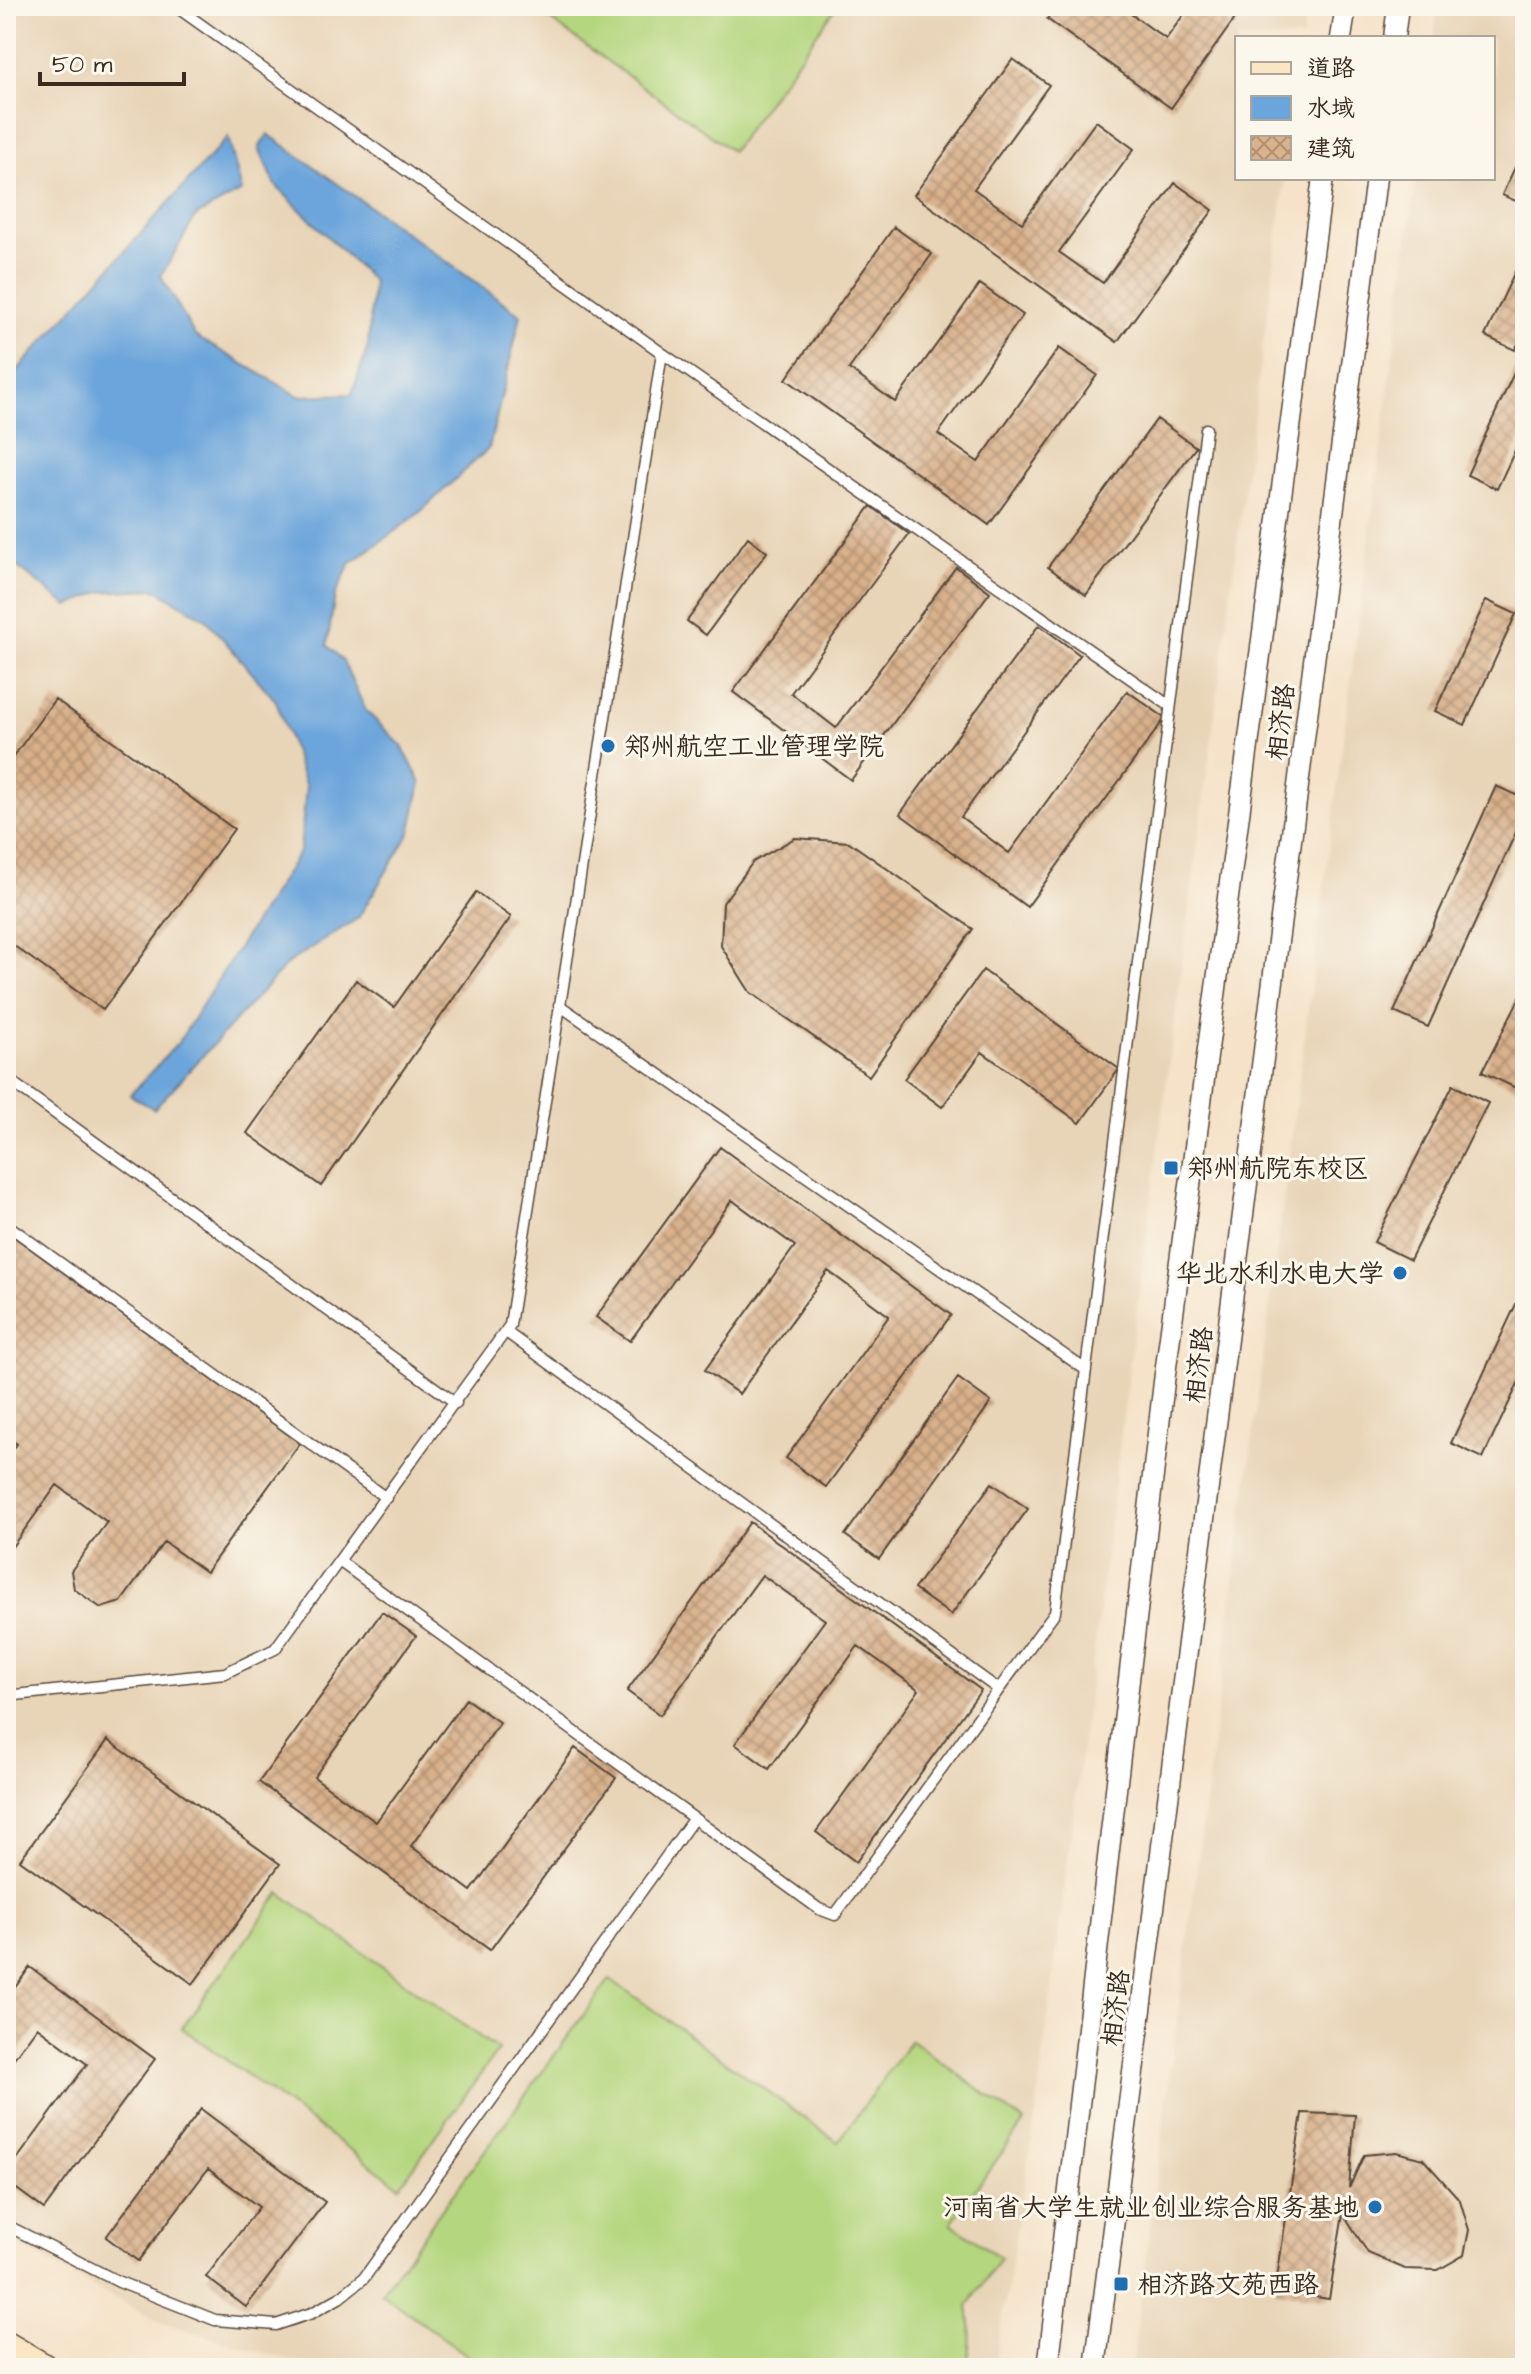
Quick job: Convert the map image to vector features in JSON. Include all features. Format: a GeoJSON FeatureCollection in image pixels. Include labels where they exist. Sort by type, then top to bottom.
{"type":"FeatureCollection","features":[{"type":"Feature","properties":{"kind":"main road"},"geometry":{"type":"LineString","coordinates":[[6,2347],[42,2368]]}},
{"type":"Feature","properties":{"kind":"street"},"geometry":{"type":"LineString","coordinates":[[1341,36],[1346,6]]}},
{"type":"Feature","properties":{"kind":"street"},"geometry":{"type":"LineString","coordinates":[[1394,36],[1398,6]]}},
{"type":"Feature","properties":{"kind":"street","name":"相济路"},"geometry":{"type":"LineString","coordinates":[[1048,2368],[1162,1398],[1323,180]]}},
{"type":"Feature","properties":{"kind":"street","name":"相济路"},"geometry":{"type":"LineString","coordinates":[[1095,2368],[1376,180]]}},
{"type":"Feature","properties":{"kind":"lane"},"geometry":{"type":"LineString","coordinates":[[175,6],[189,10],[662,353],[1170,706]]}},
{"type":"Feature","properties":{"kind":"lane"},"geometry":{"type":"LineString","coordinates":[[6,1696],[225,1673],[275,1649],[510,1325],[662,353]]}},
{"type":"Feature","properties":{"kind":"lane"},"geometry":{"type":"LineString","coordinates":[[339,1561],[819,1909],[835,1915],[1055,1612],[1206,429]]}},
{"type":"Feature","properties":{"kind":"lane"},"geometry":{"type":"LineString","coordinates":[[559,1005],[1086,1370]]}},
{"type":"Feature","properties":{"kind":"lane"},"geometry":{"type":"LineString","coordinates":[[6,1078],[456,1403]]}},
{"type":"Feature","properties":{"kind":"lane"},"geometry":{"type":"LineString","coordinates":[[6,1224],[386,1498]]}},
{"type":"Feature","properties":{"kind":"lane"},"geometry":{"type":"LineString","coordinates":[[506,1332],[998,1689]]}},
{"type":"Feature","properties":{"kind":"lane"},"geometry":{"type":"LineString","coordinates":[[6,2225],[119,2282],[215,2320],[276,2325],[312,2313],[339,2298],[364,2278],[694,1818]]}},
{"type":"Feature","properties":{"kind":"shaded area","name":"郑州航空工业管理学院"},"geometry":{"type":"Polygon","coordinates":[[[6,6],[1306,6],[1303,36],[1235,36],[1235,180],[1285,180],[1136,1314],[1037,2106],[994,2368],[316,2368],[157,2321],[6,2239],[6,6]]]}},
{"type":"Feature","properties":{"kind":"shaded area","name":"华北水利水电大学"},"geometry":{"type":"Polygon","coordinates":[[[1438,6],[1525,6],[1525,2368],[1132,2368],[1416,180],[1495,180],[1495,36],[1434,36],[1438,6]]]}},
{"type":"Feature","properties":{"kind":"green space"},"geometry":{"type":"Polygon","coordinates":[[[531,6],[837,6],[732,151],[531,6]]]}},
{"type":"Feature","properties":{"kind":"green space"},"geometry":{"type":"Polygon","coordinates":[[[280,1893],[498,2050],[400,2186],[182,2028],[280,1893]]]}},
{"type":"Feature","properties":{"kind":"green space"},"geometry":{"type":"Polygon","coordinates":[[[610,1979],[838,2142],[911,2040],[1024,2122],[951,2223],[1000,2258],[968,2306],[971,2337],[965,2368],[485,2368],[381,2293],[610,1979]]]}},
{"type":"Feature","properties":{"kind":"water"},"geometry":{"type":"Polygon","coordinates":[[[268,134],[521,315],[489,448],[418,514],[350,564],[335,595],[327,645],[343,661],[366,711],[402,746],[421,783],[410,833],[358,918],[288,963],[154,1109],[130,1095],[178,1043],[300,851],[306,787],[276,701],[206,619],[155,589],[101,592],[68,606],[6,558],[6,383],[228,137],[242,191],[196,216],[161,276],[195,336],[299,396],[352,394],[368,346],[373,281],[276,186],[259,148],[268,134]]]}},
{"type":"Feature","properties":{"kind":"building"},"geometry":{"type":"Polygon","coordinates":[[[1056,6],[1120,6],[1166,39],[1190,6],[1244,6],[1171,108],[1047,19],[1056,6]]]}},
{"type":"Feature","properties":{"kind":"building"},"geometry":{"type":"Polygon","coordinates":[[[1013,59],[1049,85],[974,189],[1022,223],[1096,121],[1134,149],[1059,252],[1103,283],[1175,183],[1213,210],[1117,342],[914,195],[1013,59]]]}},
{"type":"Feature","properties":{"kind":"building"},"geometry":{"type":"Polygon","coordinates":[[[1525,146],[1525,205],[1502,195],[1525,146]]]}},
{"type":"Feature","properties":{"kind":"building"},"geometry":{"type":"Polygon","coordinates":[[[894,227],[932,254],[849,369],[895,402],[980,284],[1023,315],[938,434],[978,462],[1059,348],[1097,375],[989,525],[786,379],[894,227]]]}},
{"type":"Feature","properties":{"kind":"building"},"geometry":{"type":"Polygon","coordinates":[[[1525,250],[1525,329],[1515,350],[1485,336],[1525,250]]]}},
{"type":"Feature","properties":{"kind":"building"},"geometry":{"type":"Polygon","coordinates":[[[1518,364],[1525,367],[1525,429],[1497,489],[1467,475],[1518,364]]]}},
{"type":"Feature","properties":{"kind":"building"},"geometry":{"type":"Polygon","coordinates":[[[1157,419],[1196,447],[1086,595],[1048,567],[1157,419]]]}},
{"type":"Feature","properties":{"kind":"building"},"geometry":{"type":"Polygon","coordinates":[[[871,506],[909,534],[791,693],[836,728],[956,567],[990,592],[851,780],[733,692],[871,506]]]}},
{"type":"Feature","properties":{"kind":"building"},"geometry":{"type":"Polygon","coordinates":[[[748,537],[767,552],[706,635],[687,621],[748,537]]]}},
{"type":"Feature","properties":{"kind":"building"},"geometry":{"type":"Polygon","coordinates":[[[1486,600],[1516,614],[1465,725],[1435,711],[1486,600]]]}},
{"type":"Feature","properties":{"kind":"building"},"geometry":{"type":"Polygon","coordinates":[[[1039,625],[1080,655],[961,817],[1009,853],[1127,691],[1165,718],[1027,907],[900,814],[1039,625]]]}},
{"type":"Feature","properties":{"kind":"building"},"geometry":{"type":"Polygon","coordinates":[[[55,699],[234,829],[103,1010],[6,940],[6,767],[55,699]]]}},
{"type":"Feature","properties":{"kind":"building"},"geometry":{"type":"Polygon","coordinates":[[[1496,786],[1525,799],[1525,812],[1428,1027],[1394,1012],[1496,786]]]}},
{"type":"Feature","properties":{"kind":"building"},"geometry":{"type":"Polygon","coordinates":[[[795,838],[849,842],[973,929],[869,1076],[750,992],[721,946],[723,903],[753,862],[795,838]]]}},
{"type":"Feature","properties":{"kind":"building"},"geometry":{"type":"Polygon","coordinates":[[[476,892],[511,917],[321,1186],[247,1133],[356,980],[394,1007],[476,892]]]}},
{"type":"Feature","properties":{"kind":"building"},"geometry":{"type":"Polygon","coordinates":[[[983,970],[1119,1069],[1080,1123],[982,1052],[942,1107],[904,1079],[983,970]]]}},
{"type":"Feature","properties":{"kind":"building"},"geometry":{"type":"Polygon","coordinates":[[[1525,987],[1525,1075],[1518,1089],[1482,1072],[1525,987]]]}},
{"type":"Feature","properties":{"kind":"building"},"geometry":{"type":"Polygon","coordinates":[[[1453,1085],[1488,1103],[1410,1260],[1374,1242],[1453,1085]]]}},
{"type":"Feature","properties":{"kind":"building"},"geometry":{"type":"Polygon","coordinates":[[[720,1147],[951,1315],[826,1487],[786,1458],[889,1316],[828,1271],[739,1394],[705,1370],[795,1246],[732,1200],[630,1341],[596,1317],[720,1147]]]}},
{"type":"Feature","properties":{"kind":"building"},"geometry":{"type":"Polygon","coordinates":[[[6,1231],[300,1443],[206,1572],[164,1542],[121,1602],[101,1608],[74,1589],[71,1571],[107,1522],[57,1485],[6,1555],[6,1459],[17,1444],[6,1436],[6,1231]]]}},
{"type":"Feature","properties":{"kind":"building"},"geometry":{"type":"Polygon","coordinates":[[[1525,1285],[1525,1369],[1483,1458],[1451,1443],[1525,1285]]]}},
{"type":"Feature","properties":{"kind":"building"},"geometry":{"type":"Polygon","coordinates":[[[958,1378],[991,1402],[879,1559],[845,1535],[958,1378]]]}},
{"type":"Feature","properties":{"kind":"building"},"geometry":{"type":"Polygon","coordinates":[[[992,1483],[1028,1509],[951,1615],[914,1589],[992,1483]]]}},
{"type":"Feature","properties":{"kind":"building"},"geometry":{"type":"Polygon","coordinates":[[[750,1522],[981,1690],[856,1862],[816,1832],[919,1690],[858,1646],[769,1769],[735,1744],[825,1620],[762,1575],[660,1715],[627,1691],[750,1522]]]}},
{"type":"Feature","properties":{"kind":"building"},"geometry":{"type":"Polygon","coordinates":[[[382,1612],[416,1636],[314,1777],[376,1822],[466,1699],[500,1723],[411,1846],[471,1891],[575,1748],[616,1778],[490,1950],[259,1782],[382,1612]]]}},
{"type":"Feature","properties":{"kind":"building"},"geometry":{"type":"Polygon","coordinates":[[[108,1740],[280,1864],[193,1984],[20,1860],[108,1740]]]}},
{"type":"Feature","properties":{"kind":"building"},"geometry":{"type":"Polygon","coordinates":[[[30,1967],[155,2059],[44,2209],[6,2181],[6,2174],[87,2064],[37,2027],[6,2069],[6,2000],[30,1967]]]}},
{"type":"Feature","properties":{"kind":"building"},"geometry":{"type":"Polygon","coordinates":[[[201,2109],[325,2202],[246,2307],[206,2277],[259,2207],[208,2169],[138,2261],[106,2237],[201,2109]]]}},
{"type":"Feature","properties":{"kind":"building","name":"河南省大学生就业创业综合服务基地"},"geometry":{"type":"Polygon","coordinates":[[[1302,2113],[1355,2115],[1349,2188],[1364,2155],[1396,2152],[1423,2159],[1460,2200],[1469,2230],[1464,2255],[1438,2270],[1405,2269],[1368,2253],[1343,2213],[1329,2299],[1275,2291],[1302,2113]]]}},
{"type":"Feature","properties":{"kind":"place","name":"郑州航空工业管理学院"},"geometry":{"type":"Point","coordinates":[608,746]}},
{"type":"Feature","properties":{"kind":"place","name":"郑州航院东校区"},"geometry":{"type":"Point","coordinates":[1171,1168]}},
{"type":"Feature","properties":{"kind":"place","name":"华北水利水电大学"},"geometry":{"type":"Point","coordinates":[1400,1273]}},
{"type":"Feature","properties":{"kind":"place","name":"河南省大学生就业创业综合服务基地"},"geometry":{"type":"Point","coordinates":[1375,2207]}},
{"type":"Feature","properties":{"kind":"place","name":"相济路文苑西路"},"geometry":{"type":"Point","coordinates":[1121,2284]}}]}
